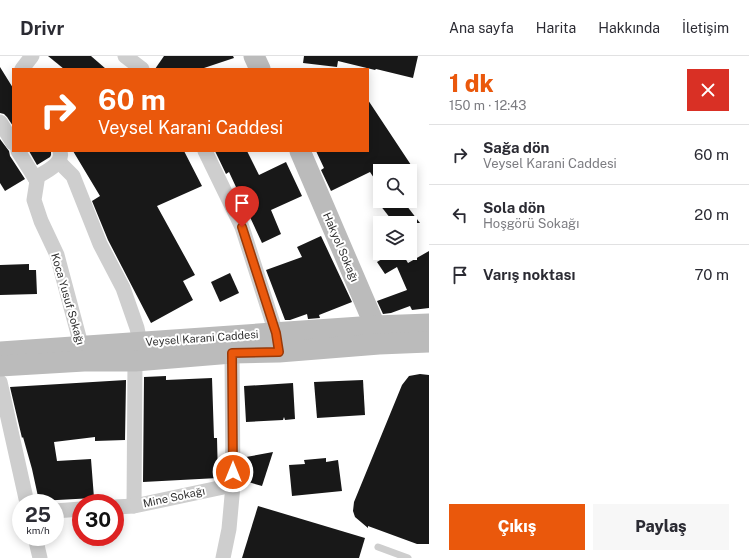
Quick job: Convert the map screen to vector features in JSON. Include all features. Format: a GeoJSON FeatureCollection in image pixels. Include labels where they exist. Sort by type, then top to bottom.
{"type":"FeatureCollection","features":[{"type":"Feature","properties":{"kind":"main road"},"geometry":{"type":"LineString","coordinates":[[254,56],[260,68]]}},
{"type":"Feature","properties":{"kind":"main road","name":"Hakyol Sokağı"},"geometry":{"type":"LineString","coordinates":[[300,152],[377,335]]}},
{"type":"Feature","properties":{"kind":"main road","name":"Veysel Karani Caddesi"},"geometry":{"type":"LineString","coordinates":[[0,352],[83,353],[278,342],[377,335],[429,324]]}},
{"type":"Feature","properties":{"kind":"main road","name":"Veysel Karani Caddesi"},"geometry":{"type":"LineString","coordinates":[[377,335],[429,342]]}},
{"type":"Feature","properties":{"kind":"main road","name":"Veysel Karani Caddesi"},"geometry":{"type":"LineString","coordinates":[[137,351],[232,353],[278,342]]}},
{"type":"Feature","properties":{"kind":"main road","name":"Veysel Karani Caddesi"},"geometry":{"type":"LineString","coordinates":[[0,366],[83,353]]}},
{"type":"Feature","properties":{"kind":"street"},"geometry":{"type":"LineString","coordinates":[[23,68],[32,56]]}},
{"type":"Feature","properties":{"kind":"street"},"geometry":{"type":"LineString","coordinates":[[125,56],[141,68]]}},
{"type":"Feature","properties":{"kind":"street"},"geometry":{"type":"LineString","coordinates":[[0,122],[12,141]]}},
{"type":"Feature","properties":{"kind":"street"},"geometry":{"type":"LineString","coordinates":[[19,152],[35,178],[60,156],[73,176],[100,244],[123,288],[137,328],[134,506]]}},
{"type":"Feature","properties":{"kind":"street"},"geometry":{"type":"LineString","coordinates":[[205,152],[242,227],[278,342]]}},
{"type":"Feature","properties":{"kind":"street","name":"Koca Yusuf Sokağı"},"geometry":{"type":"LineString","coordinates":[[35,178],[37,181],[34,200],[41,221],[57,255],[83,353]]}},
{"type":"Feature","properties":{"kind":"street"},"geometry":{"type":"LineString","coordinates":[[223,558],[229,529],[233,485],[232,353]]}},
{"type":"Feature","properties":{"kind":"street"},"geometry":{"type":"LineString","coordinates":[[0,382],[25,494]]}},
{"type":"Feature","properties":{"kind":"street","name":"Mine Sokağı"},"geometry":{"type":"LineString","coordinates":[[124,507],[134,506],[233,485]]}},
{"type":"Feature","properties":{"kind":"street"},"geometry":{"type":"LineString","coordinates":[[37,546],[40,558]]}},
{"type":"Feature","properties":{"kind":"lane"},"geometry":{"type":"LineString","coordinates":[[378,547],[408,558]]}},
{"type":"Feature","properties":{"kind":"building"},"geometry":{"type":"Polygon","coordinates":[[[48,56],[91,56],[105,68],[63,68],[48,56]]]}},
{"type":"Feature","properties":{"kind":"building"},"geometry":{"type":"Polygon","coordinates":[[[164,56],[233,56],[234,58],[204,68],[156,68],[164,56]]]}},
{"type":"Feature","properties":{"kind":"building"},"geometry":{"type":"Polygon","coordinates":[[[304,56],[418,56],[413,78],[338,61],[337,67],[303,63],[304,56]]]}},
{"type":"Feature","properties":{"kind":"building"},"geometry":{"type":"Polygon","coordinates":[[[0,67],[12,86],[12,124],[4,114],[0,113],[0,67]]]}},
{"type":"Feature","properties":{"kind":"building"},"geometry":{"type":"Polygon","coordinates":[[[369,102],[410,164],[373,164],[373,176],[370,172],[331,191],[321,170],[324,168],[316,152],[369,152],[369,102]]]}},
{"type":"Feature","properties":{"kind":"building"},"geometry":{"type":"Polygon","coordinates":[[[0,139],[9,151],[10,156],[25,179],[5,191],[0,183],[0,139]]]}},
{"type":"Feature","properties":{"kind":"building"},"geometry":{"type":"Polygon","coordinates":[[[30,152],[51,152],[50,157],[37,165],[30,152]]]}},
{"type":"Feature","properties":{"kind":"building"},"geometry":{"type":"Polygon","coordinates":[[[74,152],[185,152],[202,186],[157,206],[195,275],[183,281],[193,300],[151,323],[108,240],[92,201],[100,196],[74,152]]]}},
{"type":"Feature","properties":{"kind":"building"},"geometry":{"type":"Polygon","coordinates":[[[215,152],[248,152],[259,175],[286,162],[302,196],[271,210],[281,234],[262,243],[229,172],[226,174],[215,152]]]}},
{"type":"Feature","properties":{"kind":"building"},"geometry":{"type":"Polygon","coordinates":[[[382,208],[408,208],[415,216],[389,216],[382,208]]]}},
{"type":"Feature","properties":{"kind":"building"},"geometry":{"type":"Polygon","coordinates":[[[321,236],[352,302],[319,315],[320,318],[308,319],[307,314],[290,320],[285,320],[266,270],[302,257],[297,247],[321,236]]]}},
{"type":"Feature","properties":{"kind":"building"},"geometry":{"type":"Polygon","coordinates":[[[429,251],[429,308],[412,310],[410,306],[391,313],[383,314],[377,301],[407,290],[397,267],[385,274],[377,262],[380,260],[406,260],[408,263],[417,260],[417,258],[429,251]]]}},
{"type":"Feature","properties":{"kind":"building"},"geometry":{"type":"Polygon","coordinates":[[[29,264],[29,270],[36,270],[37,294],[0,295],[0,265],[29,264]]]}},
{"type":"Feature","properties":{"kind":"building"},"geometry":{"type":"Polygon","coordinates":[[[230,273],[239,293],[220,302],[211,282],[230,273]]]}},
{"type":"Feature","properties":{"kind":"building"},"geometry":{"type":"Polygon","coordinates":[[[420,374],[429,375],[429,544],[417,544],[368,526],[368,528],[355,517],[353,511],[354,502],[402,385],[409,376],[420,374]]]}},
{"type":"Feature","properties":{"kind":"building"},"geometry":{"type":"Polygon","coordinates":[[[166,376],[166,380],[212,378],[214,438],[217,438],[218,478],[143,482],[144,377],[166,376]]]}},
{"type":"Feature","properties":{"kind":"building"},"geometry":{"type":"Polygon","coordinates":[[[126,380],[125,440],[95,441],[95,437],[54,442],[57,461],[91,459],[94,494],[72,494],[72,499],[64,500],[64,494],[37,494],[10,387],[126,380]]]}},
{"type":"Feature","properties":{"kind":"building"},"geometry":{"type":"Polygon","coordinates":[[[363,380],[365,415],[317,418],[314,382],[363,380]]]}},
{"type":"Feature","properties":{"kind":"building"},"geometry":{"type":"Polygon","coordinates":[[[293,383],[295,419],[285,420],[284,417],[283,420],[246,422],[244,386],[293,383]]]}},
{"type":"Feature","properties":{"kind":"building"},"geometry":{"type":"Polygon","coordinates":[[[273,452],[262,486],[245,481],[246,457],[273,452]]]}},
{"type":"Feature","properties":{"kind":"building"},"geometry":{"type":"Polygon","coordinates":[[[326,458],[326,462],[338,460],[342,491],[292,496],[289,465],[305,464],[304,460],[326,458]]]}},
{"type":"Feature","properties":{"kind":"building"},"geometry":{"type":"Polygon","coordinates":[[[258,506],[365,538],[359,558],[242,558],[258,506]]]}},
{"type":"Feature","properties":{"kind":"route"},"geometry":{"type":"LineString","coordinates":[[233,472],[232,353],[279,352],[276,333],[242,227]]}}]}
